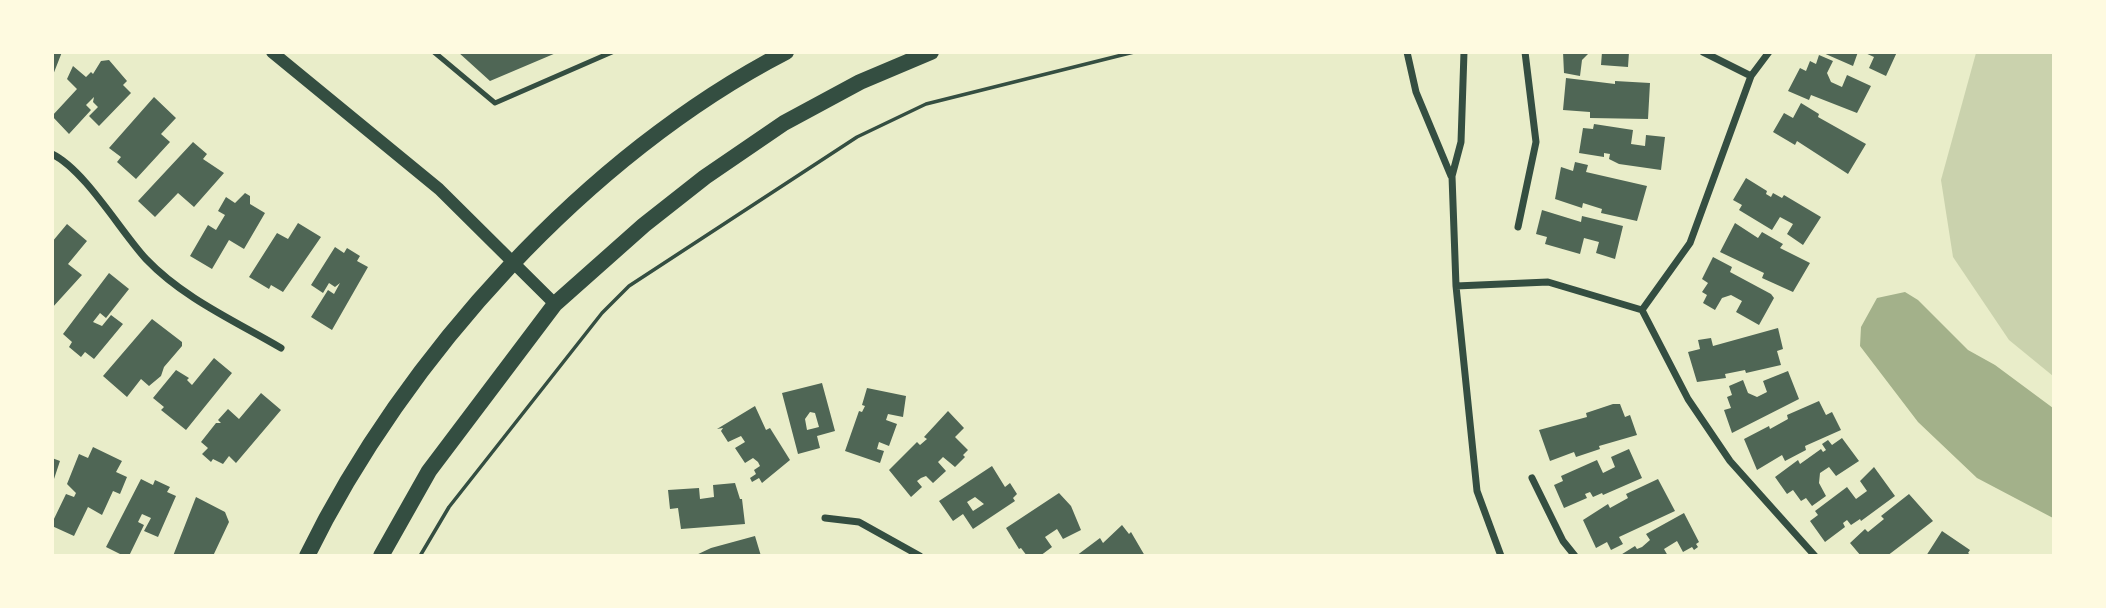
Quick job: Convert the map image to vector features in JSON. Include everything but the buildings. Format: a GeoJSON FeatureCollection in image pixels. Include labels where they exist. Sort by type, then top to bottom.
{"type":"FeatureCollection","features":[{"type":"Feature","properties":{"kind":"main road"},"geometry":{"type":"LineString","coordinates":[[306,555],[333,501],[412,381],[551,224],[667,126],[751,70],[786,52]]}},
{"type":"Feature","properties":{"kind":"main road"},"geometry":{"type":"LineString","coordinates":[[381,555],[429,471],[555,304],[644,225],[705,177],[784,123],[860,82],[917,55],[930,52]]}},
{"type":"Feature","properties":{"kind":"street"},"geometry":{"type":"LineString","coordinates":[[272,52],[439,189],[555,304]]}},
{"type":"Feature","properties":{"kind":"street"},"geometry":{"type":"LineString","coordinates":[[1407,52],[1416,92],[1452,176]]}},
{"type":"Feature","properties":{"kind":"street"},"geometry":{"type":"LineString","coordinates":[[1465,52],[1461,142],[1452,176],[1456,286],[1477,491],[1501,555]]}},
{"type":"Feature","properties":{"kind":"street"},"geometry":{"type":"LineString","coordinates":[[1518,227],[1535,142],[1525,52]]}},
{"type":"Feature","properties":{"kind":"street"},"geometry":{"type":"LineString","coordinates":[[1703,52],[1751,76]]}},
{"type":"Feature","properties":{"kind":"street"},"geometry":{"type":"LineString","coordinates":[[1642,310],[1690,243],[1751,76],[1769,52]]}},
{"type":"Feature","properties":{"kind":"street"},"geometry":{"type":"LineString","coordinates":[[52,155],[97,196],[146,258],[178,288],[281,348]]}},
{"type":"Feature","properties":{"kind":"street"},"geometry":{"type":"LineString","coordinates":[[1456,286],[1548,282],[1642,310],[1688,399],[1730,461],[1815,555]]}},
{"type":"Feature","properties":{"kind":"street"},"geometry":{"type":"LineString","coordinates":[[1532,478],[1563,541],[1576,555]]}},
{"type":"Feature","properties":{"kind":"street"},"geometry":{"type":"LineString","coordinates":[[825,518],[859,522],[920,555]]}},
{"type":"Feature","properties":{"kind":"lane"},"geometry":{"type":"LineString","coordinates":[[433,52],[495,103],[612,52]]}},
{"type":"Feature","properties":{"kind":"path"},"geometry":{"type":"LineString","coordinates":[[421,555],[449,507],[602,313],[629,286],[858,138],[926,104],[1134,52]]}},
{"type":"Feature","properties":{"kind":"shaded area"},"geometry":{"type":"Polygon","coordinates":[[[1976,53],[2053,53],[2053,376],[2009,340],[1953,257],[1941,180],[1976,53]]]}},
{"type":"Feature","properties":{"kind":"shaded area"},"geometry":{"type":"Polygon","coordinates":[[[1905,292],[1918,300],[1968,350],[1995,365],[2053,408],[2053,518],[1977,478],[1918,422],[1860,346],[1861,327],[1877,298],[1905,292]]]}}]}
